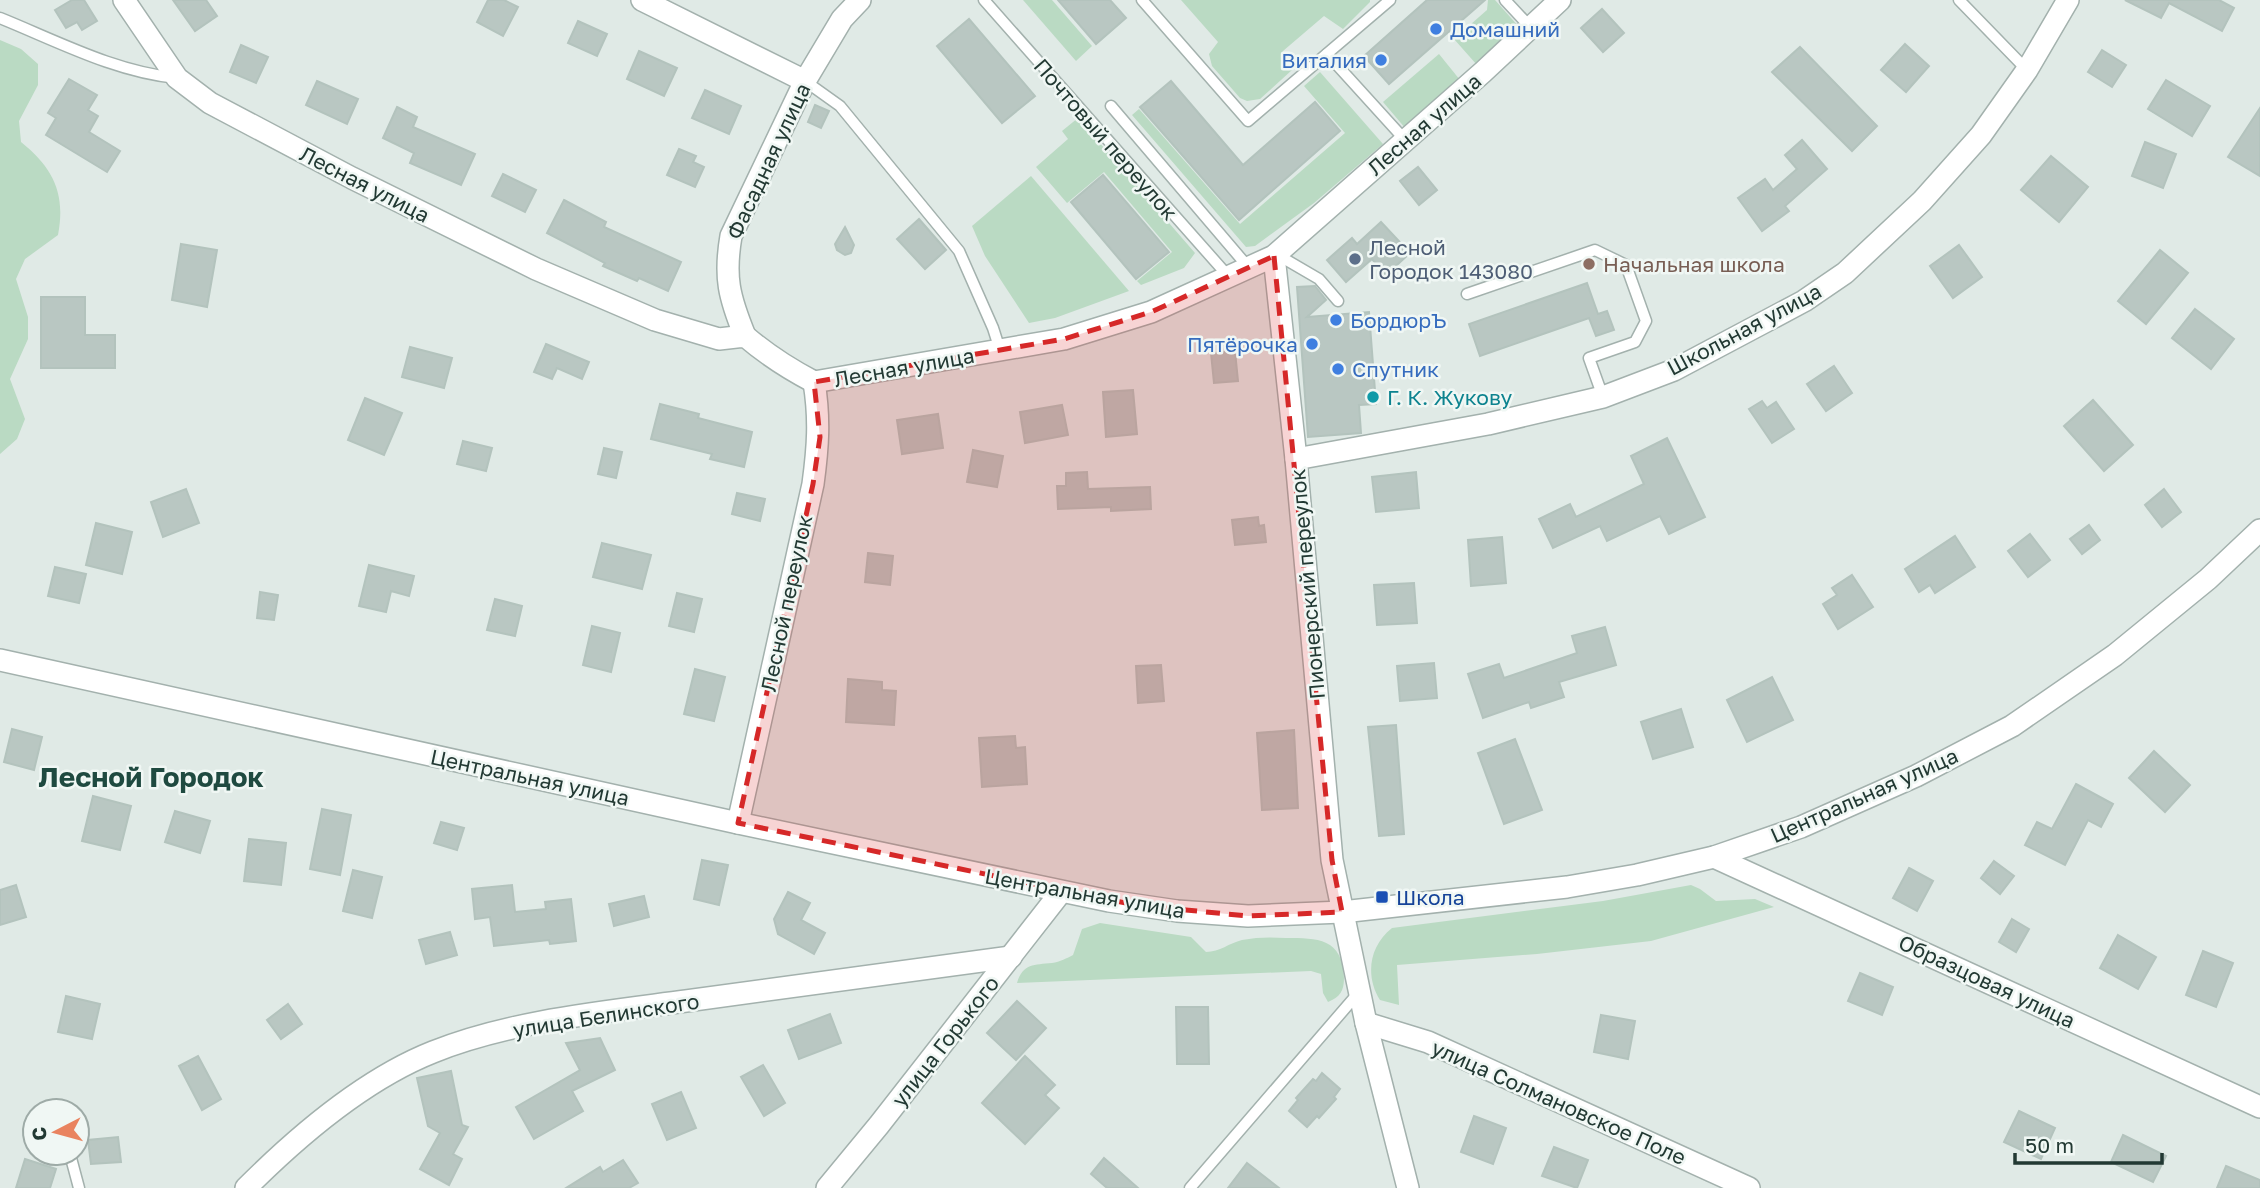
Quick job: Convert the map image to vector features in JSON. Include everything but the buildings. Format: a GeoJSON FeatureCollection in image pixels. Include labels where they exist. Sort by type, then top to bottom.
{"type":"FeatureCollection","features":[{"type":"Feature","properties":{"kind":"street","name":"Лесная улица"},"geometry":{"type":"LineString","coordinates":[[124,0],[177,78],[210,103],[397,201],[536,269],[655,320],[719,339],[745,335],[759,348],[814,382],[1064,339],[1151,312],[1275,255],[1532,29],[1560,0]]}},
{"type":"Feature","properties":{"kind":"street"},"geometry":{"type":"LineString","coordinates":[[642,0],[805,81]]}},
{"type":"Feature","properties":{"kind":"street","name":"Фасадная улица"},"geometry":{"type":"LineString","coordinates":[[745,335],[730,300],[726,263],[731,236],[805,81],[842,19],[860,0]]}},
{"type":"Feature","properties":{"kind":"street","name":"Школьная улица"},"geometry":{"type":"LineString","coordinates":[[1296,459],[1488,424],[1603,397],[1674,370],[1804,301],[1845,273],[1922,201],[1981,135],[2027,70],[2068,0]]}},
{"type":"Feature","properties":{"kind":"street","name":"Пионерский переулок"},"geometry":{"type":"LineString","coordinates":[[1275,255],[1332,860],[1342,912]]}},
{"type":"Feature","properties":{"kind":"street","name":"Лесной переулок"},"geometry":{"type":"LineString","coordinates":[[738,823],[813,484],[820,437],[814,382]]}},
{"type":"Feature","properties":{"kind":"street","name":"Центральная улица"},"geometry":{"type":"LineString","coordinates":[[0,660],[1060,892],[1177,911],[1248,916],[1342,912],[1567,887],[1637,876],[1714,856],[1801,827],[1916,776],[2012,726],[2115,655],[2208,579],[2260,530]]}},
{"type":"Feature","properties":{"kind":"street","name":"Образцовая улица"},"geometry":{"type":"LineString","coordinates":[[1714,856],[2260,1107]]}},
{"type":"Feature","properties":{"kind":"street","name":"улица Горького"},"geometry":{"type":"LineString","coordinates":[[827,1188],[1060,892]]}},
{"type":"Feature","properties":{"kind":"street"},"geometry":{"type":"LineString","coordinates":[[1342,912],[1366,1023],[1408,1188]]}},
{"type":"Feature","properties":{"kind":"street","name":"улица Белинского"},"geometry":{"type":"LineString","coordinates":[[246,1188],[341,1106],[397,1069],[433,1052],[485,1035],[580,1015],[1011,957]]}},
{"type":"Feature","properties":{"kind":"street","name":"улица Солмановское Поле"},"geometry":{"type":"LineString","coordinates":[[1366,1023],[1428,1042],[1749,1188]]}},
{"type":"Feature","properties":{"kind":"lane","name":"Почтовый переулок"},"geometry":{"type":"LineString","coordinates":[[984,0],[1229,277]]}},
{"type":"Feature","properties":{"kind":"lane"},"geometry":{"type":"LineString","coordinates":[[1142,0],[1248,121],[1390,0]]}},
{"type":"Feature","properties":{"kind":"lane"},"geometry":{"type":"LineString","coordinates":[[1505,0],[1532,29]]}},
{"type":"Feature","properties":{"kind":"lane"},"geometry":{"type":"LineString","coordinates":[[1959,0],[2027,70]]}},
{"type":"Feature","properties":{"kind":"lane"},"geometry":{"type":"LineString","coordinates":[[0,18],[112,63],[150,75],[177,78]]}},
{"type":"Feature","properties":{"kind":"lane"},"geometry":{"type":"LineString","coordinates":[[1327,54],[1406,141]]}},
{"type":"Feature","properties":{"kind":"lane"},"geometry":{"type":"LineString","coordinates":[[805,81],[840,106],[959,251],[1000,350]]}},
{"type":"Feature","properties":{"kind":"lane"},"geometry":{"type":"LineString","coordinates":[[1111,106],[1249,268]]}},
{"type":"Feature","properties":{"kind":"lane"},"geometry":{"type":"LineString","coordinates":[[1467,294],[1595,250],[1626,265],[1646,321],[1635,342],[1589,358],[1603,397]]}},
{"type":"Feature","properties":{"kind":"lane"},"geometry":{"type":"LineString","coordinates":[[1275,255],[1319,279],[1338,301]]}},
{"type":"Feature","properties":{"kind":"lane"},"geometry":{"type":"LineString","coordinates":[[1190,1188],[1360,991]]}},
{"type":"Feature","properties":{"kind":"lane"},"geometry":{"type":"LineString","coordinates":[[73,1167],[79,1188]]}},
{"type":"Feature","properties":{"kind":"highlighted area"},"geometry":{"type":"Polygon","coordinates":[[[1274,256],[1332,860],[1342,912],[1248,916],[1135,905],[738,823],[813,484],[820,437],[814,382],[1064,339],[1151,312],[1274,256]]]}},
{"type":"Feature","properties":{"kind":"green space"},"geometry":{"type":"Polygon","coordinates":[[[1023,0],[1052,0],[1092,46],[1076,61],[1023,0]]]}},
{"type":"Feature","properties":{"kind":"green space"},"geometry":{"type":"Polygon","coordinates":[[[1181,0],[1370,2],[1343,29],[1324,16],[1283,51],[1292,70],[1260,99],[1247,101],[1240,98],[1212,66],[1209,54],[1218,42],[1181,0]]]}},
{"type":"Feature","properties":{"kind":"green space"},"geometry":{"type":"Polygon","coordinates":[[[1488,0],[1495,0],[1519,27],[1477,65],[1454,39],[1487,10],[1488,0]]]}},
{"type":"Feature","properties":{"kind":"green space"},"geometry":{"type":"Polygon","coordinates":[[[0,40],[21,49],[38,64],[38,85],[19,121],[21,142],[41,162],[54,182],[60,206],[60,220],[58,235],[25,259],[16,279],[28,317],[28,339],[10,379],[25,419],[17,439],[0,454],[0,40]]]}},
{"type":"Feature","properties":{"kind":"green space"},"geometry":{"type":"Polygon","coordinates":[[[1439,54],[1460,80],[1406,129],[1383,102],[1439,54]]]}},
{"type":"Feature","properties":{"kind":"green space"},"geometry":{"type":"Polygon","coordinates":[[[1320,72],[1383,144],[1314,203],[1255,246],[1246,247],[1132,115],[1139,109],[1240,224],[1345,133],[1304,86],[1320,72]]]}},
{"type":"Feature","properties":{"kind":"green space"},"geometry":{"type":"Polygon","coordinates":[[[1078,118],[1195,253],[1184,268],[1141,285],[1137,281],[1172,252],[1104,172],[1067,203],[1036,167],[1068,139],[1062,131],[1078,118]]]}},
{"type":"Feature","properties":{"kind":"green space"},"geometry":{"type":"Polygon","coordinates":[[[1031,176],[1129,291],[1055,318],[1029,323],[985,256],[972,226],[1031,176]]]}},
{"type":"Feature","properties":{"kind":"green space"},"geometry":{"type":"Polygon","coordinates":[[[1691,885],[1716,901],[1755,899],[1774,907],[1651,941],[1537,954],[1397,965],[1399,1005],[1380,1000],[1375,991],[1371,971],[1374,952],[1384,935],[1392,928],[1603,901],[1691,885]]]}},
{"type":"Feature","properties":{"kind":"green space"},"geometry":{"type":"Polygon","coordinates":[[[1100,923],[1191,937],[1206,952],[1253,938],[1318,940],[1333,948],[1339,955],[1344,978],[1343,987],[1336,998],[1328,1002],[1323,993],[1321,974],[1311,971],[1017,983],[1022,972],[1030,966],[1058,962],[1073,955],[1082,929],[1100,923]]]}},
{"type":"Feature","properties":{"kind":"place","name":"Домашний"},"geometry":{"type":"Point","coordinates":[1436,29]}},
{"type":"Feature","properties":{"kind":"place","name":"Виталия"},"geometry":{"type":"Point","coordinates":[1381,60]}},
{"type":"Feature","properties":{"kind":"place","name":"Лесной Городок 143080"},"geometry":{"type":"Point","coordinates":[1355,259]}},
{"type":"Feature","properties":{"kind":"place","name":"Начальная школа"},"geometry":{"type":"Point","coordinates":[1589,264]}},
{"type":"Feature","properties":{"kind":"place","name":"БордюрЪ"},"geometry":{"type":"Point","coordinates":[1336,320]}},
{"type":"Feature","properties":{"kind":"place","name":"Пятёрочка"},"geometry":{"type":"Point","coordinates":[1312,344]}},
{"type":"Feature","properties":{"kind":"place","name":"Спутник"},"geometry":{"type":"Point","coordinates":[1338,369]}},
{"type":"Feature","properties":{"kind":"place","name":"Г. К. Жукову"},"geometry":{"type":"Point","coordinates":[1373,397]}},
{"type":"Feature","properties":{"kind":"place","name":"Школа"},"geometry":{"type":"Point","coordinates":[1382,897]}},
{"type":"Feature","properties":{"kind":"district","name":"Лесной Городок"},"geometry":{"type":"Point","coordinates":[151,776]}}]}
